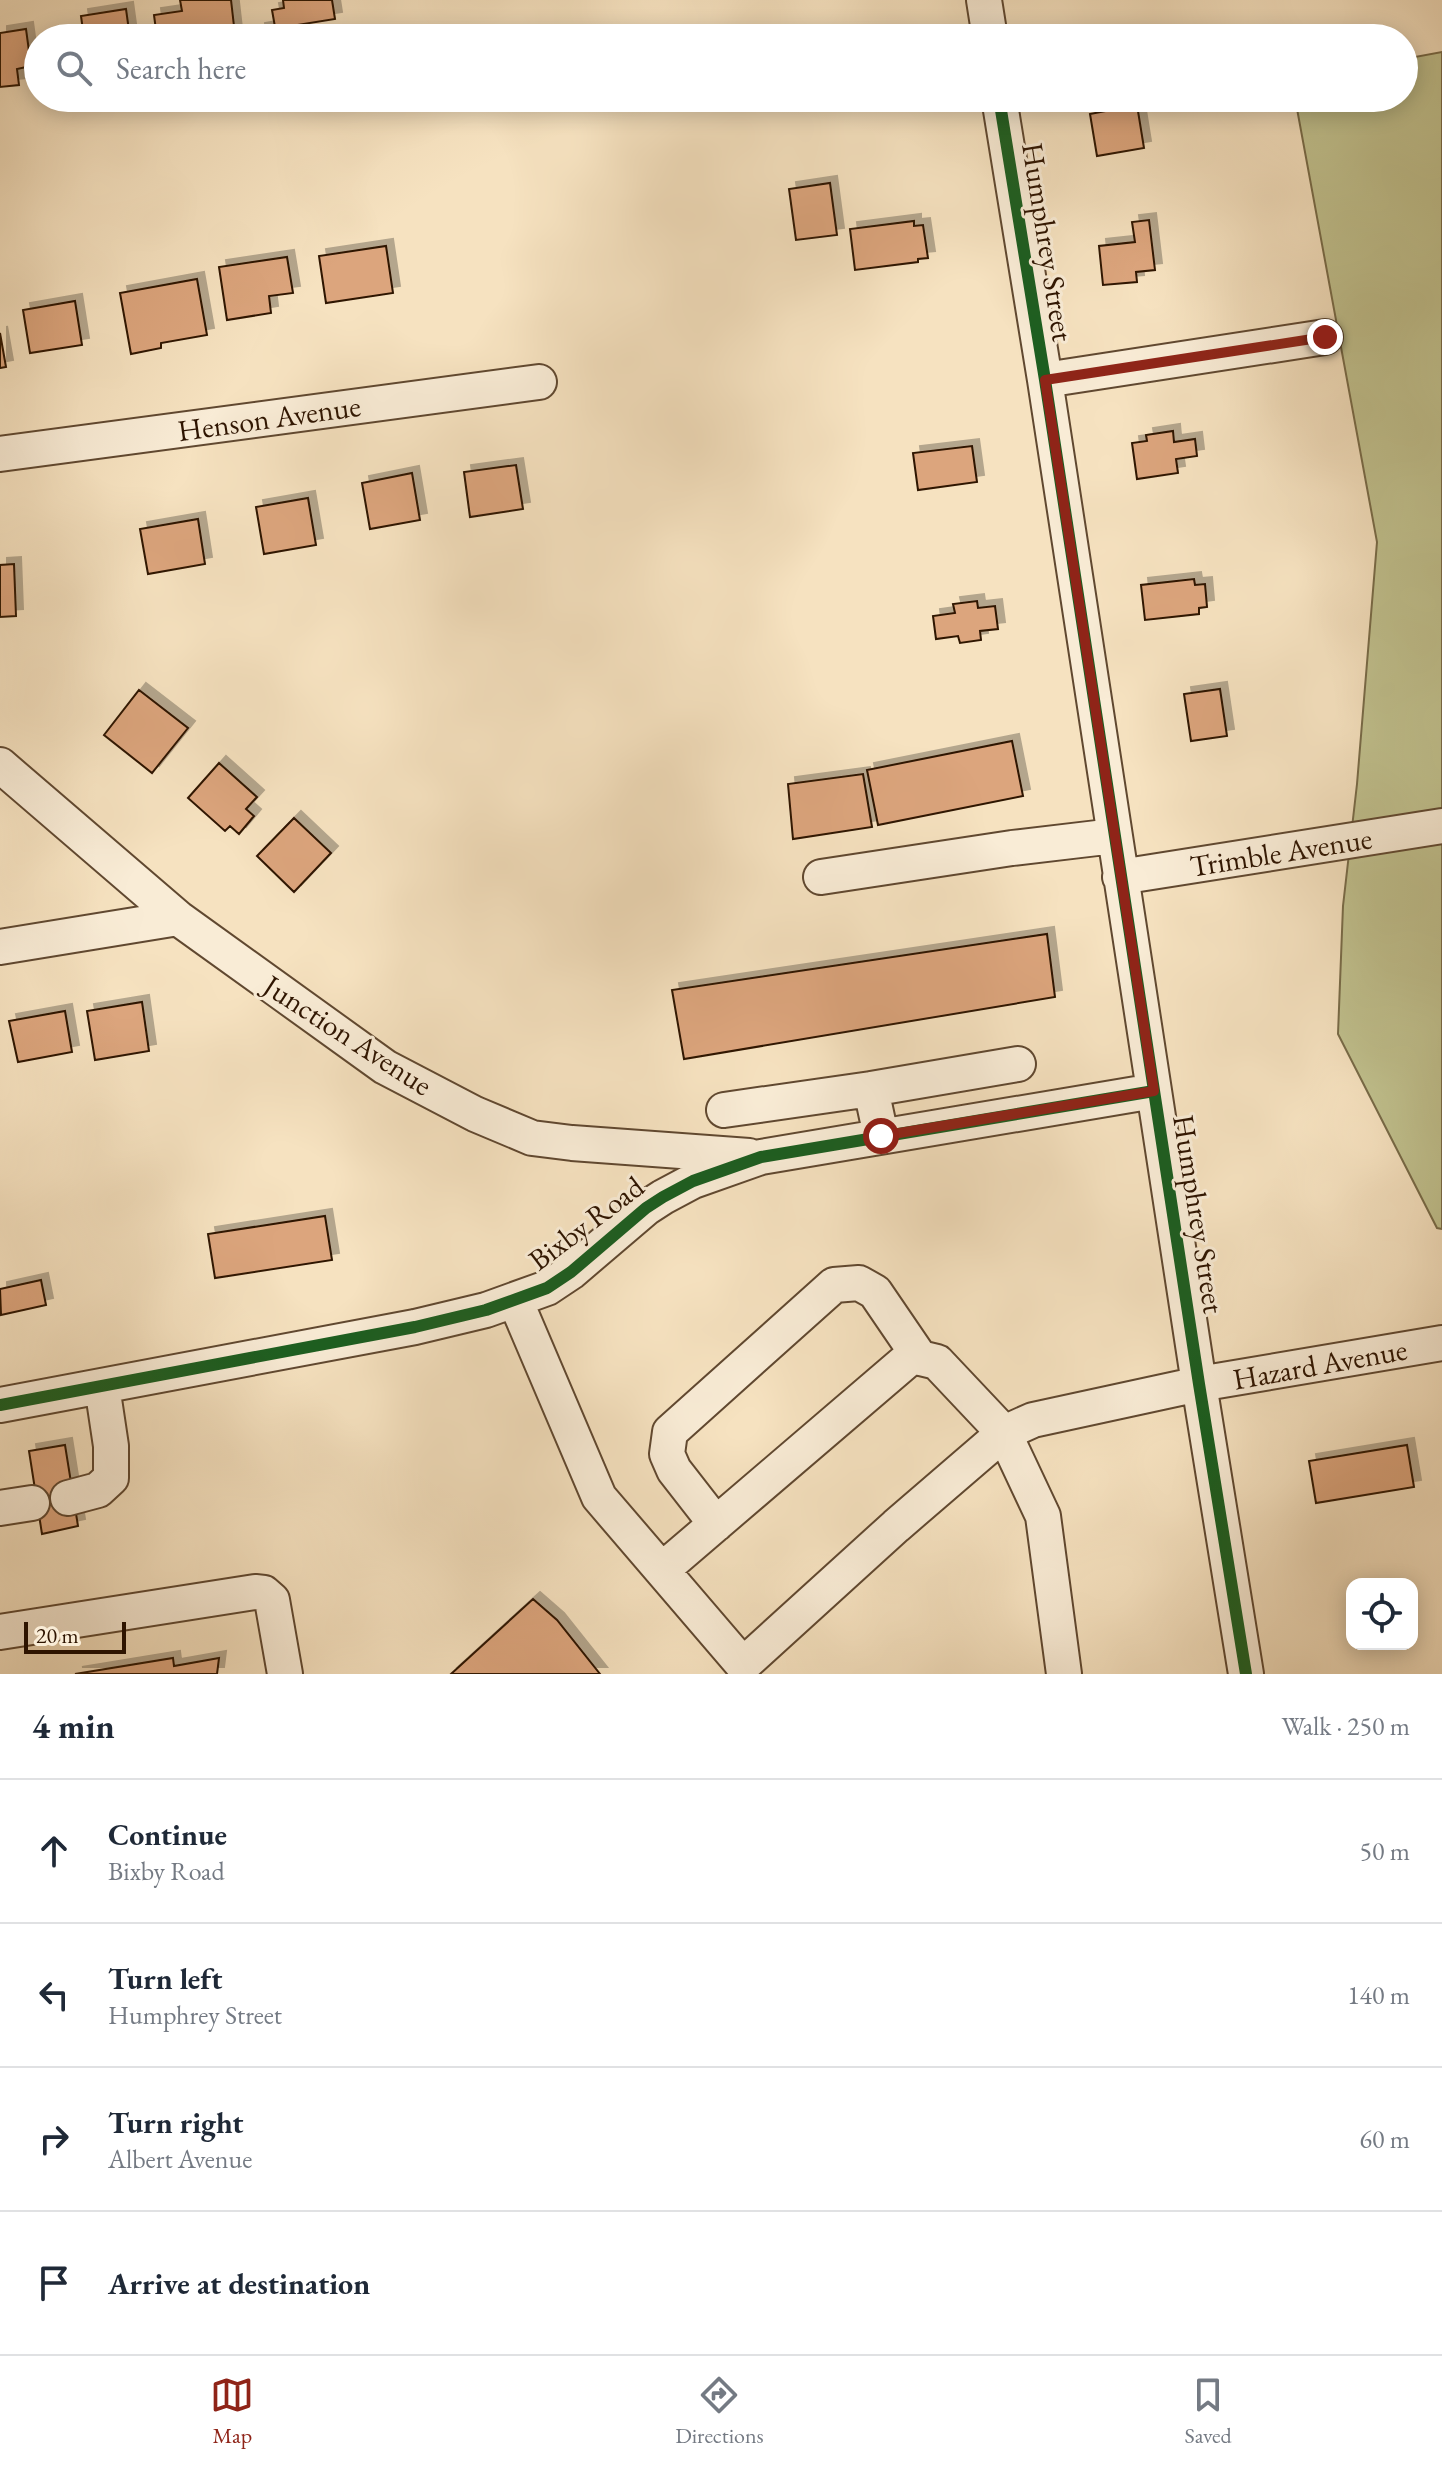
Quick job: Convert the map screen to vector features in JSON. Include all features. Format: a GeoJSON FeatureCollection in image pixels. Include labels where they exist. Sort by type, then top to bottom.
{"type":"FeatureCollection","features":[{"type":"Feature","properties":{"kind":"street"},"geometry":{"type":"LineString","coordinates":[[984,0],[988,24]]}},
{"type":"Feature","properties":{"kind":"street","name":"Humphrey Street"},"geometry":{"type":"LineString","coordinates":[[1001,112],[1246,1674]]}},
{"type":"Feature","properties":{"kind":"street"},"geometry":{"type":"LineString","coordinates":[[1045,380],[1325,337]]}},
{"type":"Feature","properties":{"kind":"street","name":"Henson Avenue"},"geometry":{"type":"LineString","coordinates":[[0,454],[539,382]]}},
{"type":"Feature","properties":{"kind":"street","name":"Junction Avenue"},"geometry":{"type":"LineString","coordinates":[[0,765],[178,918],[385,1067],[475,1114],[532,1138],[761,1157]]}},
{"type":"Feature","properties":{"kind":"street","name":"Trimble Avenue"},"geometry":{"type":"LineString","coordinates":[[1120,877],[1442,826]]}},
{"type":"Feature","properties":{"kind":"street"},"geometry":{"type":"LineString","coordinates":[[821,877],[1114,836]]}},
{"type":"Feature","properties":{"kind":"street"},"geometry":{"type":"LineString","coordinates":[[0,947],[178,918]]}},
{"type":"Feature","properties":{"kind":"street"},"geometry":{"type":"LineString","coordinates":[[724,1110],[1018,1064]]}},
{"type":"Feature","properties":{"kind":"street"},"geometry":{"type":"LineString","coordinates":[[871,1089],[881,1136]]}},
{"type":"Feature","properties":{"kind":"street","name":"Bixby Road"},"geometry":{"type":"LineString","coordinates":[[0,1405],[415,1327],[486,1310],[547,1288],[663,1197],[693,1181],[761,1157],[1154,1091]]}},
{"type":"Feature","properties":{"kind":"street"},"geometry":{"type":"LineString","coordinates":[[716,1524],[674,1470],[667,1454],[670,1432],[834,1285],[859,1283],[875,1292],[920,1358]]}},
{"type":"Feature","properties":{"kind":"street"},"geometry":{"type":"LineString","coordinates":[[515,1300],[599,1497],[746,1670]]}},
{"type":"Feature","properties":{"kind":"street","name":"Hazard Avenue"},"geometry":{"type":"LineString","coordinates":[[746,1670],[896,1526],[1004,1433],[1033,1420],[1199,1384],[1442,1343]]}},
{"type":"Feature","properties":{"kind":"street"},"geometry":{"type":"LineString","coordinates":[[662,1570],[912,1356],[937,1362],[1004,1433],[1043,1516],[1064,1674]]}},
{"type":"Feature","properties":{"kind":"street"},"geometry":{"type":"LineString","coordinates":[[68,1498],[98,1490],[111,1478],[111,1446],[102,1386]]}},
{"type":"Feature","properties":{"kind":"street"},"geometry":{"type":"LineString","coordinates":[[0,1632],[264,1593],[272,1600],[285,1674]]}},
{"type":"Feature","properties":{"kind":"green space"},"geometry":{"type":"Polygon","coordinates":[[[1442,52],[1442,1229],[1437,1228],[1338,1034],[1343,906],[1357,784],[1377,542],[1298,112],[1418,112],[1418,56],[1442,52]]]}},
{"type":"Feature","properties":{"kind":"building"},"geometry":{"type":"Polygon","coordinates":[[[180,0],[231,0],[234,24],[155,24],[154,15],[182,11],[180,0]]]}},
{"type":"Feature","properties":{"kind":"building"},"geometry":{"type":"Polygon","coordinates":[[[283,0],[332,0],[335,19],[274,24],[272,10],[284,8],[283,0]]]}},
{"type":"Feature","properties":{"kind":"building"},"geometry":{"type":"Polygon","coordinates":[[[126,9],[128,24],[82,24],[81,16],[126,9]]]}},
{"type":"Feature","properties":{"kind":"building"},"geometry":{"type":"Polygon","coordinates":[[[24,29],[24,68],[17,69],[19,85],[0,87],[0,33],[24,29]]]}},
{"type":"Feature","properties":{"kind":"building"},"geometry":{"type":"Polygon","coordinates":[[[1138,112],[1144,148],[1097,156],[1090,114],[1138,112]]]}},
{"type":"Feature","properties":{"kind":"building"},"geometry":{"type":"Polygon","coordinates":[[[830,183],[837,235],[796,240],[789,189],[830,183]]]}},
{"type":"Feature","properties":{"kind":"building"},"geometry":{"type":"Polygon","coordinates":[[[1149,220],[1155,270],[1136,272],[1137,282],[1103,285],[1099,246],[1135,242],[1132,222],[1149,220]]]}},
{"type":"Feature","properties":{"kind":"building"},"geometry":{"type":"Polygon","coordinates":[[[914,221],[914,226],[923,225],[928,258],[855,270],[850,229],[914,221]]]}},
{"type":"Feature","properties":{"kind":"building"},"geometry":{"type":"Polygon","coordinates":[[[386,246],[393,293],[326,303],[319,256],[386,246]]]}},
{"type":"Feature","properties":{"kind":"building"},"geometry":{"type":"Polygon","coordinates":[[[287,257],[293,293],[269,296],[271,313],[227,320],[219,267],[287,257]]]}},
{"type":"Feature","properties":{"kind":"building"},"geometry":{"type":"Polygon","coordinates":[[[197,279],[207,335],[161,343],[161,348],[131,354],[120,293],[197,279]]]}},
{"type":"Feature","properties":{"kind":"building"},"geometry":{"type":"Polygon","coordinates":[[[75,301],[82,345],[30,353],[23,310],[75,301]]]}},
{"type":"Feature","properties":{"kind":"building"},"geometry":{"type":"Polygon","coordinates":[[[0,333],[6,367],[0,368],[0,333]]]}},
{"type":"Feature","properties":{"kind":"building"},"geometry":{"type":"Polygon","coordinates":[[[1173,431],[1174,442],[1195,439],[1197,456],[1176,459],[1178,473],[1137,479],[1132,443],[1147,441],[1146,435],[1173,431]]]}},
{"type":"Feature","properties":{"kind":"building"},"geometry":{"type":"Polygon","coordinates":[[[972,446],[977,482],[918,490],[913,453],[972,446]]]}},
{"type":"Feature","properties":{"kind":"building"},"geometry":{"type":"Polygon","coordinates":[[[516,465],[523,509],[470,517],[464,472],[516,465]]]}},
{"type":"Feature","properties":{"kind":"building"},"geometry":{"type":"Polygon","coordinates":[[[412,473],[420,520],[370,529],[362,483],[412,473]]]}},
{"type":"Feature","properties":{"kind":"building"},"geometry":{"type":"Polygon","coordinates":[[[308,498],[316,545],[264,554],[256,507],[308,498]]]}},
{"type":"Feature","properties":{"kind":"building"},"geometry":{"type":"Polygon","coordinates":[[[198,519],[205,564],[148,574],[140,529],[198,519]]]}},
{"type":"Feature","properties":{"kind":"building"},"geometry":{"type":"Polygon","coordinates":[[[14,564],[16,616],[0,617],[0,565],[14,564]]]}},
{"type":"Feature","properties":{"kind":"building"},"geometry":{"type":"Polygon","coordinates":[[[1194,579],[1195,585],[1205,584],[1207,607],[1199,608],[1199,614],[1145,620],[1141,585],[1194,579]]]}},
{"type":"Feature","properties":{"kind":"building"},"geometry":{"type":"Polygon","coordinates":[[[977,601],[978,608],[995,606],[998,629],[980,631],[981,640],[960,643],[958,636],[936,639],[933,616],[955,613],[953,604],[977,601]]]}},
{"type":"Feature","properties":{"kind":"building"},"geometry":{"type":"Polygon","coordinates":[[[1220,689],[1227,736],[1191,741],[1184,694],[1220,689]]]}},
{"type":"Feature","properties":{"kind":"building"},"geometry":{"type":"Polygon","coordinates":[[[139,690],[188,728],[152,773],[104,735],[139,690]]]}},
{"type":"Feature","properties":{"kind":"building"},"geometry":{"type":"Polygon","coordinates":[[[1012,741],[1023,796],[878,825],[867,770],[1012,741]]]}},
{"type":"Feature","properties":{"kind":"building"},"geometry":{"type":"Polygon","coordinates":[[[219,763],[257,797],[246,809],[254,816],[239,834],[230,826],[225,831],[188,798],[219,763]]]}},
{"type":"Feature","properties":{"kind":"building"},"geometry":{"type":"Polygon","coordinates":[[[863,774],[872,827],[793,839],[788,784],[863,774]]]}},
{"type":"Feature","properties":{"kind":"building"},"geometry":{"type":"Polygon","coordinates":[[[294,818],[331,853],[294,892],[257,856],[294,818]]]}},
{"type":"Feature","properties":{"kind":"building"},"geometry":{"type":"Polygon","coordinates":[[[1047,934],[1055,997],[684,1059],[672,990],[1047,934]]]}},
{"type":"Feature","properties":{"kind":"building"},"geometry":{"type":"Polygon","coordinates":[[[142,1002],[149,1051],[95,1060],[87,1011],[142,1002]]]}},
{"type":"Feature","properties":{"kind":"building"},"geometry":{"type":"Polygon","coordinates":[[[65,1011],[72,1052],[18,1062],[9,1021],[65,1011]]]}},
{"type":"Feature","properties":{"kind":"building"},"geometry":{"type":"Polygon","coordinates":[[[325,1216],[332,1260],[215,1278],[208,1234],[325,1216]]]}},
{"type":"Feature","properties":{"kind":"building"},"geometry":{"type":"Polygon","coordinates":[[[41,1280],[46,1305],[1,1315],[0,1289],[41,1280]]]}},
{"type":"Feature","properties":{"kind":"building"},"geometry":{"type":"Polygon","coordinates":[[[65,1445],[78,1526],[42,1534],[29,1451],[65,1445]]]}},
{"type":"Feature","properties":{"kind":"building"},"geometry":{"type":"Polygon","coordinates":[[[1407,1445],[1414,1487],[1316,1503],[1309,1461],[1407,1445]]]}},
{"type":"Feature","properties":{"kind":"building"},"geometry":{"type":"Polygon","coordinates":[[[533,1599],[557,1620],[600,1674],[451,1674],[533,1599]]]}},
{"type":"Feature","properties":{"kind":"building"},"geometry":{"type":"Polygon","coordinates":[[[173,1658],[174,1666],[219,1658],[217,1674],[75,1674],[173,1658]]]}},
{"type":"Feature","properties":{"kind":"cycle path"},"geometry":{"type":"LineString","coordinates":[[1001,112],[1246,1674]]}},
{"type":"Feature","properties":{"kind":"cycle path"},"geometry":{"type":"LineString","coordinates":[[0,1405],[415,1327],[486,1310],[547,1288],[663,1197],[693,1181],[761,1157],[1154,1091]]}},
{"type":"Feature","properties":{"kind":"route"},"geometry":{"type":"LineString","coordinates":[[881,1136],[1154,1091],[1045,380],[1325,337]]}}]}
